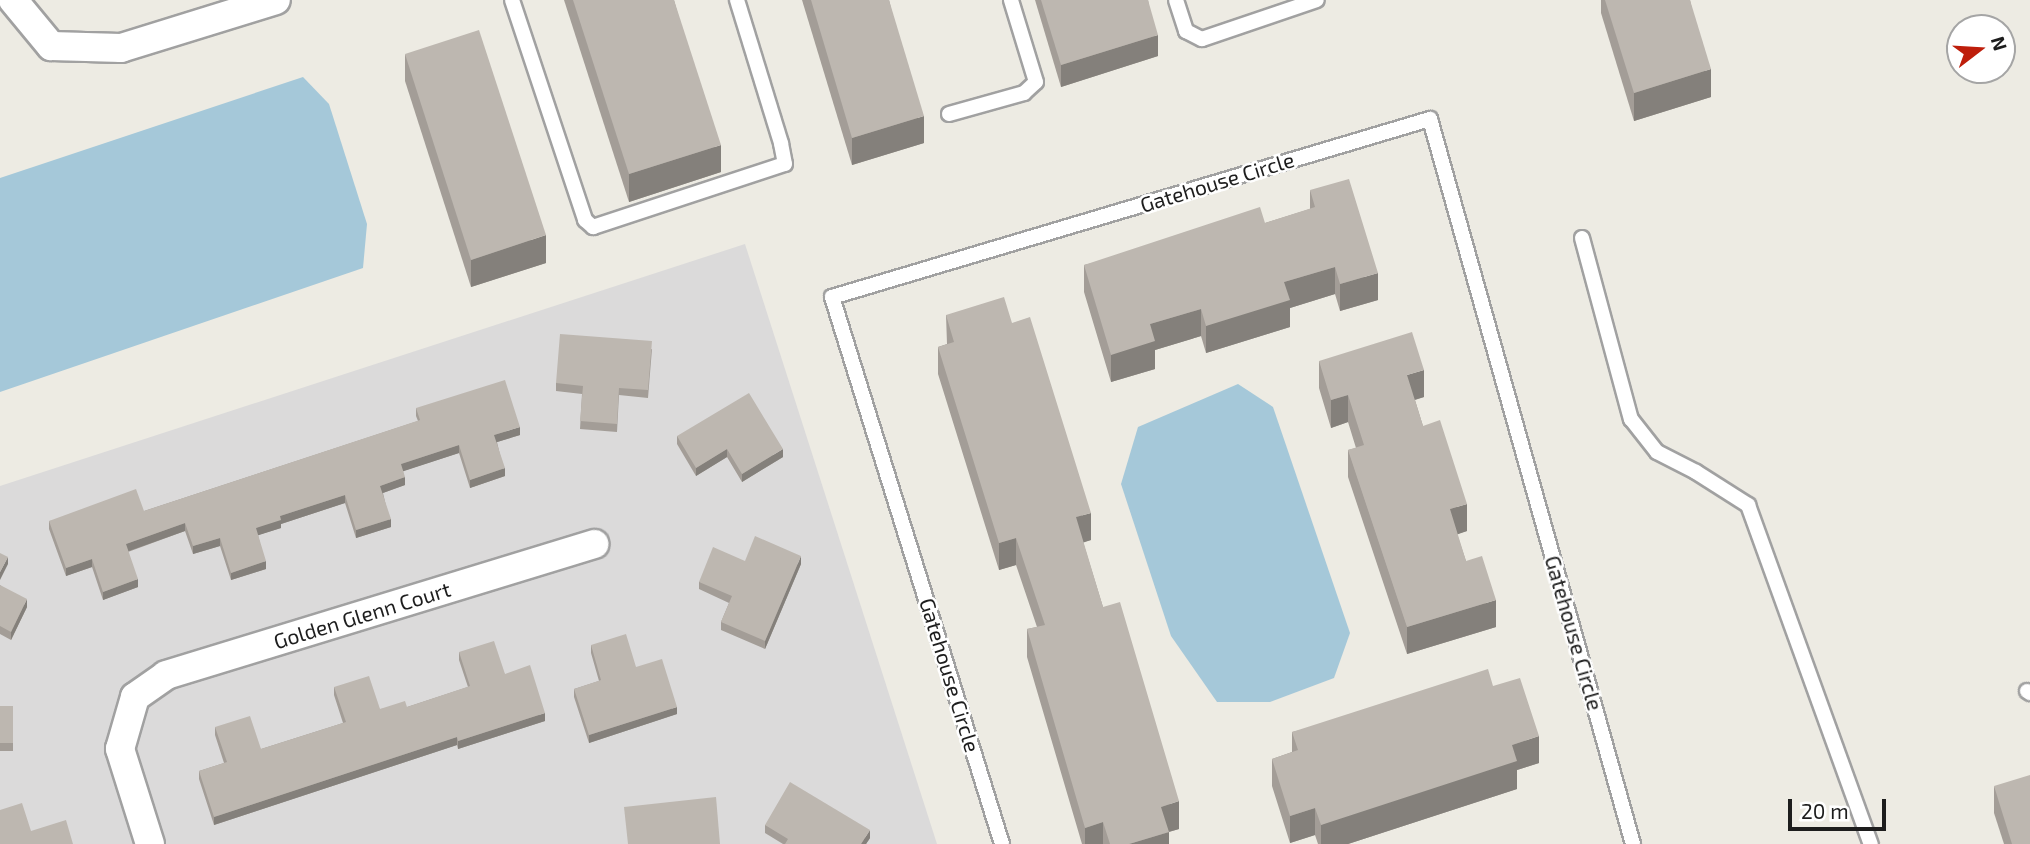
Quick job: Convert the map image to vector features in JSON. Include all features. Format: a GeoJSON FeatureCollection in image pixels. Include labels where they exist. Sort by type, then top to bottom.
{"type":"FeatureCollection","features":[{"type":"Feature","properties":{"kind":"street"},"geometry":{"type":"LineString","coordinates":[[13,0],[51,46],[121,48],[258,3]]}},
{"type":"Feature","properties":{"kind":"street","name":"Golden Glenn Court"},"geometry":{"type":"LineString","coordinates":[[150,844],[120,749],[135,697],[166,675],[594,544]]}},
{"type":"Feature","properties":{"kind":"lane"},"geometry":{"type":"LineString","coordinates":[[512,0],[585,220],[593,227],[785,164],[782,143],[737,0]]}},
{"type":"Feature","properties":{"kind":"lane"},"geometry":{"type":"LineString","coordinates":[[949,114],[1024,93],[1036,82],[1011,0]]}},
{"type":"Feature","properties":{"kind":"lane"},"geometry":{"type":"LineString","coordinates":[[1176,0],[1186,31],[1202,39],[1317,0]]}},
{"type":"Feature","properties":{"kind":"lane","name":"Gatehouse Circle"},"geometry":{"type":"LineString","coordinates":[[1002,844],[832,297],[1430,119],[1633,844]]}},
{"type":"Feature","properties":{"kind":"lane"},"geometry":{"type":"LineString","coordinates":[[1582,238],[1631,419],[1657,452],[1696,472],[1748,505],[1871,844]]}},
{"type":"Feature","properties":{"kind":"shaded area"},"geometry":{"type":"Polygon","coordinates":[[[745,244],[937,844],[0,844],[0,486],[745,244]]]}},
{"type":"Feature","properties":{"kind":"water"},"geometry":{"type":"Polygon","coordinates":[[[303,77],[329,104],[367,224],[363,268],[0,392],[0,178],[303,77]]]}},
{"type":"Feature","properties":{"kind":"water"},"geometry":{"type":"Polygon","coordinates":[[[1238,384],[1273,407],[1350,633],[1334,678],[1270,702],[1217,702],[1171,636],[1121,484],[1138,427],[1238,384]]]}},
{"type":"Feature","properties":{"kind":"building"},"geometry":{"type":"Polygon","coordinates":[[[573,0],[674,0],[721,145],[629,174],[573,0]]]}},
{"type":"Feature","properties":{"kind":"building"},"geometry":{"type":"Polygon","coordinates":[[[811,0],[889,0],[924,116],[852,138],[811,0]]]}},
{"type":"Feature","properties":{"kind":"building"},"geometry":{"type":"Polygon","coordinates":[[[1041,0],[1148,0],[1158,35],[1061,65],[1041,0]]]}},
{"type":"Feature","properties":{"kind":"building"},"geometry":{"type":"Polygon","coordinates":[[[1605,0],[1690,0],[1711,69],[1634,93],[1605,0]]]}},
{"type":"Feature","properties":{"kind":"building"},"geometry":{"type":"Polygon","coordinates":[[[479,30],[546,235],[471,260],[405,54],[479,30]]]}},
{"type":"Feature","properties":{"kind":"building"},"geometry":{"type":"Polygon","coordinates":[[[1349,179],[1378,273],[1340,284],[1335,267],[1284,282],[1290,300],[1206,326],[1201,309],[1150,324],[1155,341],[1111,355],[1084,265],[1260,207],[1265,223],[1315,207],[1310,190],[1349,179]]]}},
{"type":"Feature","properties":{"kind":"building"},"geometry":{"type":"Polygon","coordinates":[[[1004,297],[1012,323],[1030,317],[1091,513],[1076,517],[1103,607],[1120,602],[1179,801],[1161,807],[1169,832],[1129,844],[1110,844],[1103,822],[1085,828],[1027,629],[1045,625],[1016,538],[999,543],[938,347],[954,342],[946,315],[1004,297]]]}},
{"type":"Feature","properties":{"kind":"building"},"geometry":{"type":"Polygon","coordinates":[[[1412,332],[1424,370],[1407,375],[1423,426],[1440,420],[1467,504],[1450,509],[1466,561],[1482,556],[1496,600],[1407,627],[1348,450],[1364,445],[1348,395],[1331,400],[1319,361],[1412,332]]]}},
{"type":"Feature","properties":{"kind":"building"},"geometry":{"type":"Polygon","coordinates":[[[560,334],[652,341],[648,390],[619,388],[617,424],[580,421],[583,386],[556,383],[560,334]]]}},
{"type":"Feature","properties":{"kind":"building"},"geometry":{"type":"Polygon","coordinates":[[[505,380],[520,427],[494,435],[505,468],[470,480],[459,445],[401,464],[405,477],[380,486],[391,519],[356,530],[345,495],[280,516],[281,520],[256,528],[266,561],[231,573],[220,538],[193,546],[185,523],[126,544],[138,579],[103,592],[92,559],[66,568],[49,521],[136,489],[144,511],[420,420],[416,408],[505,380]]]}},
{"type":"Feature","properties":{"kind":"building"},"geometry":{"type":"Polygon","coordinates":[[[749,393],[783,449],[742,474],[727,449],[696,468],[677,436],[749,393]]]}},
{"type":"Feature","properties":{"kind":"building"},"geometry":{"type":"Polygon","coordinates":[[[755,536],[801,556],[765,641],[721,622],[732,596],[699,582],[713,547],[745,561],[755,536]]]}},
{"type":"Feature","properties":{"kind":"building"},"geometry":{"type":"Polygon","coordinates":[[[0,553],[8,557],[0,572],[0,553]]]}},
{"type":"Feature","properties":{"kind":"building"},"geometry":{"type":"Polygon","coordinates":[[[0,585],[27,599],[11,632],[0,626],[0,585]]]}},
{"type":"Feature","properties":{"kind":"building"},"geometry":{"type":"Polygon","coordinates":[[[626,634],[636,667],[662,659],[677,707],[589,735],[574,689],[601,680],[591,645],[626,634]]]}},
{"type":"Feature","properties":{"kind":"building"},"geometry":{"type":"Polygon","coordinates":[[[494,641],[505,674],[530,665],[545,713],[458,741],[457,737],[214,817],[199,771],[227,762],[215,727],[250,716],[261,749],[346,722],[334,687],[369,676],[380,709],[405,701],[407,707],[470,686],[459,652],[494,641]]]}},
{"type":"Feature","properties":{"kind":"building"},"geometry":{"type":"Polygon","coordinates":[[[1488,669],[1493,686],[1520,678],[1539,736],[1512,745],[1517,761],[1321,825],[1315,808],[1290,816],[1272,759],[1298,750],[1292,732],[1488,669]]]}},
{"type":"Feature","properties":{"kind":"building"},"geometry":{"type":"Polygon","coordinates":[[[0,706],[13,706],[13,743],[0,743],[0,706]]]}},
{"type":"Feature","properties":{"kind":"building"},"geometry":{"type":"Polygon","coordinates":[[[2030,775],[2030,844],[2012,844],[1994,786],[2030,775]]]}},
{"type":"Feature","properties":{"kind":"building"},"geometry":{"type":"Polygon","coordinates":[[[790,782],[870,830],[861,844],[785,844],[788,839],[765,825],[790,782]]]}},
{"type":"Feature","properties":{"kind":"building"},"geometry":{"type":"Polygon","coordinates":[[[716,797],[720,844],[628,844],[624,807],[716,797]]]}},
{"type":"Feature","properties":{"kind":"building"},"geometry":{"type":"Polygon","coordinates":[[[22,803],[31,831],[66,820],[73,844],[0,844],[0,810],[22,803]]]}}]}
